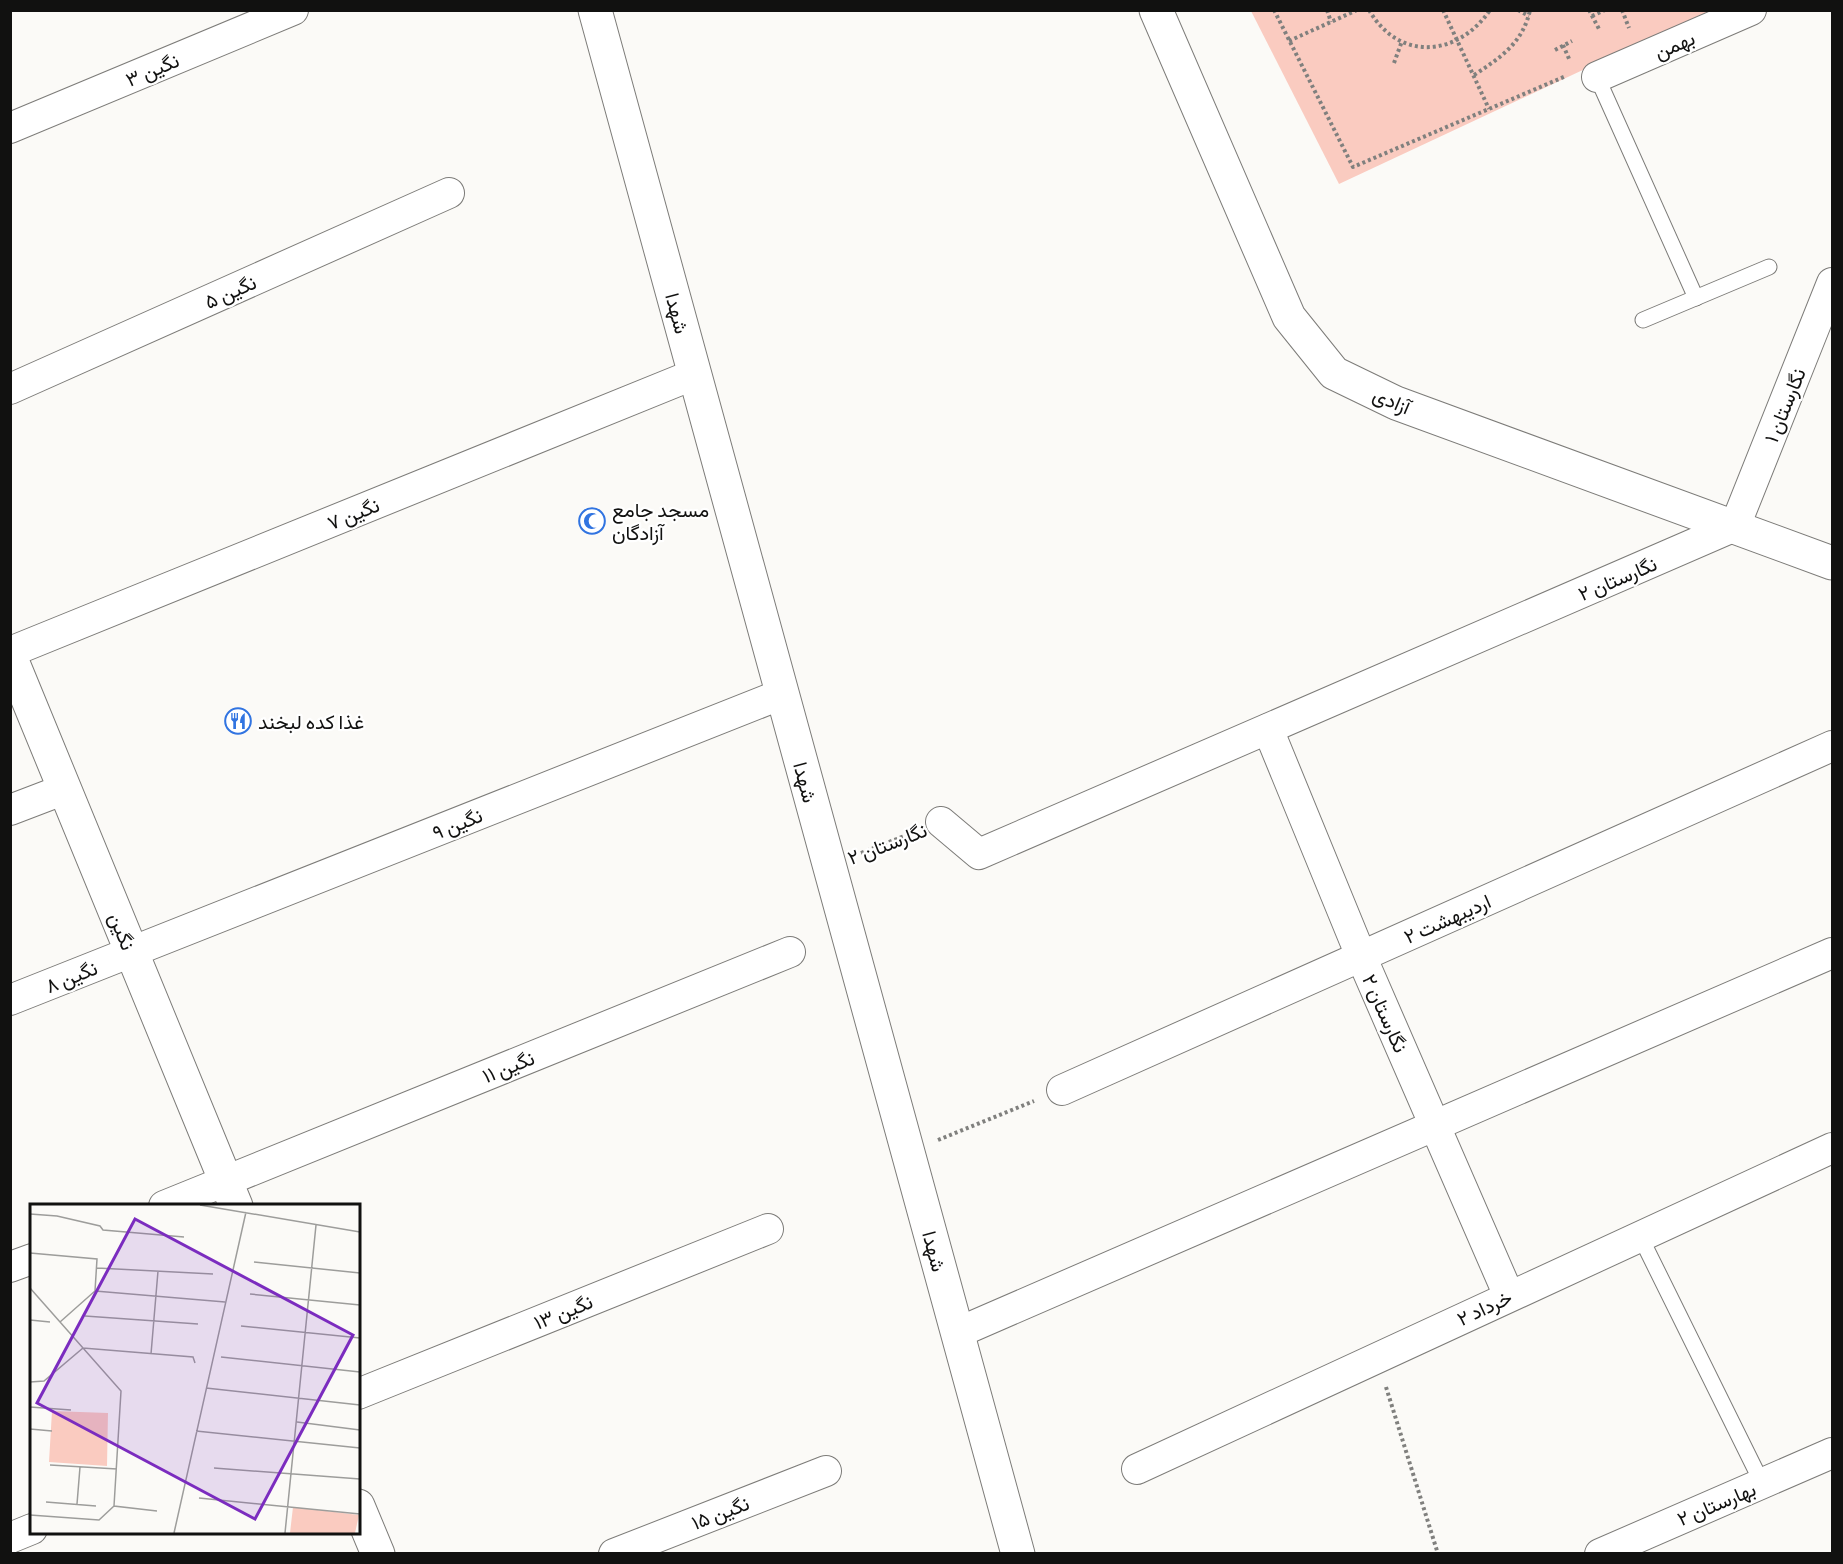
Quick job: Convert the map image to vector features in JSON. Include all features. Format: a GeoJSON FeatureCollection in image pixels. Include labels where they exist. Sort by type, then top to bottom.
{"type":"FeatureCollection","features":[{"type":"Feature","properties":{"kind":"street","name":"نگین ۳"},"geometry":{"type":"LineString","coordinates":[[10,128],[293,10]]}},
{"type":"Feature","properties":{"kind":"street","name":"شهدا"},"geometry":{"type":"LineString","coordinates":[[595,10],[1018,1554]]}},
{"type":"Feature","properties":{"kind":"street","name":"آزادی"},"geometry":{"type":"LineString","coordinates":[[1156,10],[1289,317],[1334,373],[1396,403],[1833,563]]}},
{"type":"Feature","properties":{"kind":"street","name":"بهمن"},"geometry":{"type":"LineString","coordinates":[[1586,74],[1750,10]]}},
{"type":"Feature","properties":{"kind":"street","name":"نگین ۵"},"geometry":{"type":"LineString","coordinates":[[10,389],[449,193]]}},
{"type":"Feature","properties":{"kind":"street","name":"نگارستان ۱"},"geometry":{"type":"LineString","coordinates":[[1735,526],[1833,283]]}},
{"type":"Feature","properties":{"kind":"street","name":"نگین ۷"},"geometry":{"type":"LineString","coordinates":[[10,654],[694,374]]}},
{"type":"Feature","properties":{"kind":"street","name":"نگارستان ۲"},"geometry":{"type":"LineString","coordinates":[[941,822],[979,855],[1735,526]]}},
{"type":"Feature","properties":{"kind":"street","name":"نگین"},"geometry":{"type":"LineString","coordinates":[[10,654],[230,1193]]}},
{"type":"Feature","properties":{"kind":"street","name":"نگین ۹"},"geometry":{"type":"LineString","coordinates":[[131,951],[782,694]]}},
{"type":"Feature","properties":{"kind":"street","name":"نگارستان ۲"},"geometry":{"type":"LineString","coordinates":[[1268,729],[1361,956],[1509,1296]]}},
{"type":"Feature","properties":{"kind":"street","name":"اردیبهشت ۲"},"geometry":{"type":"LineString","coordinates":[[1062,1090],[1833,746]]}},
{"type":"Feature","properties":{"kind":"street"},"geometry":{"type":"LineString","coordinates":[[10,810],[65,789]]}},
{"type":"Feature","properties":{"kind":"street","name":"نگین ۸"},"geometry":{"type":"LineString","coordinates":[[10,1000],[131,951]]}},
{"type":"Feature","properties":{"kind":"street","name":"نگین ۱۱"},"geometry":{"type":"LineString","coordinates":[[174,1204],[230,1193],[790,952]]}},
{"type":"Feature","properties":{"kind":"street"},"geometry":{"type":"LineString","coordinates":[[957,1333],[1833,953]]}},
{"type":"Feature","properties":{"kind":"street","name":"خرداد ۲"},"geometry":{"type":"LineString","coordinates":[[1137,1469],[1833,1148]]}},
{"type":"Feature","properties":{"kind":"street","name":"نگین ۱۳"},"geometry":{"type":"LineString","coordinates":[[360,1393],[768,1229]]}},
{"type":"Feature","properties":{"kind":"street"},"geometry":{"type":"LineString","coordinates":[[10,1267],[30,1260]]}},
{"type":"Feature","properties":{"kind":"street","name":"بهارستان ۲"},"geometry":{"type":"LineString","coordinates":[[1600,1554],[1833,1453]]}},
{"type":"Feature","properties":{"kind":"street","name":"نگین ۱۵"},"geometry":{"type":"LineString","coordinates":[[614,1554],[826,1471]]}},
{"type":"Feature","properties":{"kind":"street"},"geometry":{"type":"LineString","coordinates":[[360,1511],[378,1554]]}},
{"type":"Feature","properties":{"kind":"street"},"geometry":{"type":"LineString","coordinates":[[10,1538],[30,1530]]}},
{"type":"Feature","properties":{"kind":"lane"},"geometry":{"type":"LineString","coordinates":[[1586,74],[1696,298]]}},
{"type":"Feature","properties":{"kind":"lane"},"geometry":{"type":"LineString","coordinates":[[1643,320],[1769,267]]}},
{"type":"Feature","properties":{"kind":"lane"},"geometry":{"type":"LineString","coordinates":[[1640,1236],[1762,1483]]}},
{"type":"Feature","properties":{"kind":"path"},"geometry":{"type":"LineString","coordinates":[[1274,10],[1353,167],[1489,109],[1586,74]]}},
{"type":"Feature","properties":{"kind":"path"},"geometry":{"type":"LineString","coordinates":[[1327,10],[1331,22]]}},
{"type":"Feature","properties":{"kind":"path"},"geometry":{"type":"LineString","coordinates":[[1289,41],[1357,10]]}},
{"type":"Feature","properties":{"kind":"path"},"geometry":{"type":"LineString","coordinates":[[1369,10],[1376,23],[1393,37],[1413,46],[1435,48],[1457,42],[1476,30],[1490,10]]}},
{"type":"Feature","properties":{"kind":"path"},"geometry":{"type":"LineString","coordinates":[[1443,10],[1489,109]]}},
{"type":"Feature","properties":{"kind":"path"},"geometry":{"type":"LineString","coordinates":[[1474,75],[1506,54],[1530,13],[1518,10]]}},
{"type":"Feature","properties":{"kind":"path"},"geometry":{"type":"LineString","coordinates":[[1589,10],[1599,29]]}},
{"type":"Feature","properties":{"kind":"path"},"geometry":{"type":"LineString","coordinates":[[1592,16],[1605,10]]}},
{"type":"Feature","properties":{"kind":"path"},"geometry":{"type":"LineString","coordinates":[[1394,63],[1402,41]]}},
{"type":"Feature","properties":{"kind":"path"},"geometry":{"type":"LineString","coordinates":[[1555,50],[1572,41]]}},
{"type":"Feature","properties":{"kind":"path","name":"نگارستان ۲"},"geometry":{"type":"LineString","coordinates":[[829,865],[941,822]]}},
{"type":"Feature","properties":{"kind":"path"},"geometry":{"type":"LineString","coordinates":[[908,1152],[1062,1090]]}},
{"type":"Feature","properties":{"kind":"path"},"geometry":{"type":"LineString","coordinates":[[1377,1357],[1438,1554]]}},
{"type":"Feature","properties":{"kind":"shaded area"},"geometry":{"type":"Polygon","coordinates":[[[1251,11],[1709,11],[1339,184],[1251,11]]]}},
{"type":"Feature","properties":{"kind":"place","name":"مسجد جامع آزادگان"},"geometry":{"type":"Point","coordinates":[592,521]}},
{"type":"Feature","properties":{"kind":"place","name":"غذا کده لبخند"},"geometry":{"type":"Point","coordinates":[238,721]}}]}
